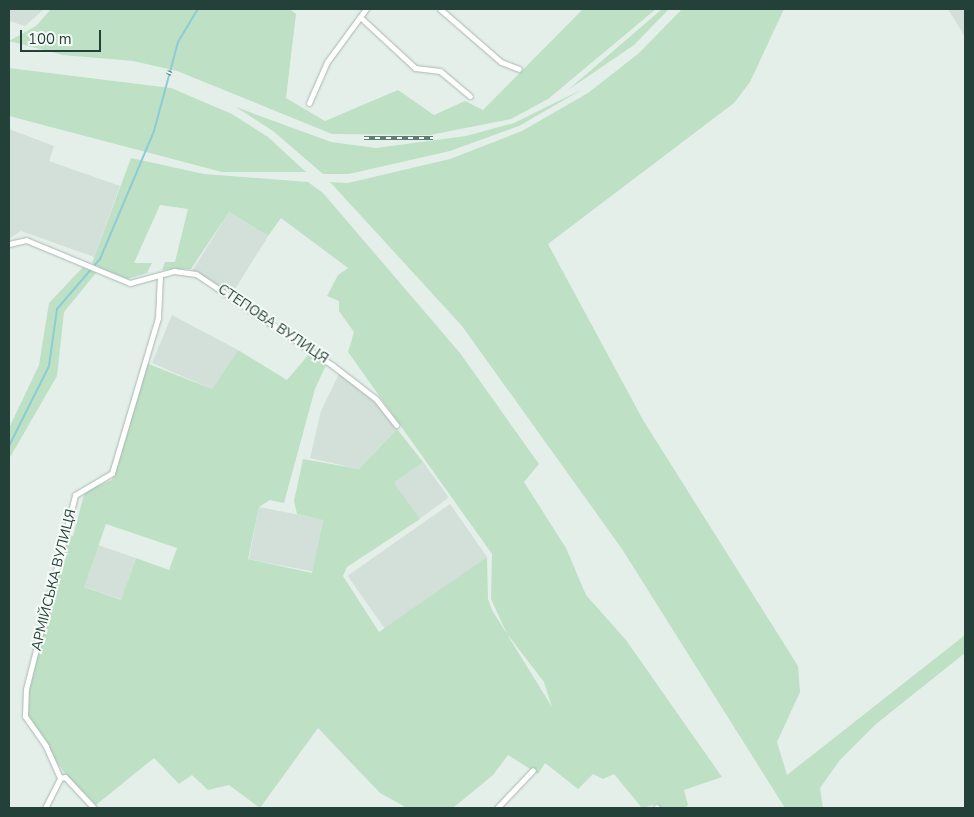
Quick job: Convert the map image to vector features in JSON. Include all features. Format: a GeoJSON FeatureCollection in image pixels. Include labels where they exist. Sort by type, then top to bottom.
{"type":"FeatureCollection","features":[{"type":"Feature","properties":{"kind":"street"},"geometry":{"type":"LineString","coordinates":[[308,102],[330,56],[366,9]]}},
{"type":"Feature","properties":{"kind":"street"},"geometry":{"type":"LineString","coordinates":[[440,9],[501,62],[519,69]]}},
{"type":"Feature","properties":{"kind":"street"},"geometry":{"type":"LineString","coordinates":[[360,17],[415,68],[440,71],[470,96]]}},
{"type":"Feature","properties":{"kind":"street","name":"СТЕПОВА ВУЛИЦЯ"},"geometry":{"type":"LineString","coordinates":[[9,244],[26,240],[130,283],[174,271],[212,282],[332,365],[376,399],[396,425]]}},
{"type":"Feature","properties":{"kind":"street","name":"АРМІЙСЬКА ВУЛИЦЯ"},"geometry":{"type":"LineString","coordinates":[[60,778],[53,759],[25,716],[26,688],[75,495],[112,473],[158,318],[160,275]]}},
{"type":"Feature","properties":{"kind":"street"},"geometry":{"type":"LineString","coordinates":[[497,808],[533,770]]}},
{"type":"Feature","properties":{"kind":"street"},"geometry":{"type":"LineString","coordinates":[[45,808],[60,778],[70,781],[94,808]]}},
{"type":"Feature","properties":{"kind":"shaded area"},"geometry":{"type":"Polygon","coordinates":[[[9,9],[44,9],[25,26],[9,21],[9,9]]]}},
{"type":"Feature","properties":{"kind":"shaded area"},"geometry":{"type":"Polygon","coordinates":[[[948,9],[965,9],[965,37],[948,9]]]}},
{"type":"Feature","properties":{"kind":"shaded area"},"geometry":{"type":"Polygon","coordinates":[[[9,129],[54,146],[49,161],[120,186],[94,257],[21,231],[9,239],[9,129]]]}},
{"type":"Feature","properties":{"kind":"shaded area"},"geometry":{"type":"Polygon","coordinates":[[[229,212],[268,236],[231,295],[192,271],[229,212]]]}},
{"type":"Feature","properties":{"kind":"shaded area"},"geometry":{"type":"Polygon","coordinates":[[[172,315],[238,350],[212,389],[152,363],[172,315]]]}},
{"type":"Feature","properties":{"kind":"shaded area"},"geometry":{"type":"Polygon","coordinates":[[[339,374],[375,400],[397,429],[359,469],[310,458],[321,411],[339,374]]]}},
{"type":"Feature","properties":{"kind":"shaded area"},"geometry":{"type":"Polygon","coordinates":[[[423,462],[449,498],[419,519],[393,484],[423,462]]]}},
{"type":"Feature","properties":{"kind":"shaded area"},"geometry":{"type":"Polygon","coordinates":[[[450,504],[487,557],[385,629],[348,576],[450,504]]]}},
{"type":"Feature","properties":{"kind":"shaded area"},"geometry":{"type":"Polygon","coordinates":[[[259,507],[323,519],[313,571],[249,559],[259,507]]]}},
{"type":"Feature","properties":{"kind":"shaded area"},"geometry":{"type":"Polygon","coordinates":[[[98,545],[136,558],[121,600],[84,587],[98,545]]]}},
{"type":"Feature","properties":{"kind":"green space"},"geometry":{"type":"Polygon","coordinates":[[[51,9],[290,9],[296,14],[286,98],[325,121],[398,90],[434,115],[465,101],[483,110],[583,9],[656,9],[548,99],[511,119],[430,135],[332,134],[177,71],[133,61],[63,55],[9,41],[36,26],[51,9]]]}},
{"type":"Feature","properties":{"kind":"green space"},"geometry":{"type":"Polygon","coordinates":[[[662,9],[669,9],[634,45],[568,90],[662,9]]]}},
{"type":"Feature","properties":{"kind":"green space"},"geometry":{"type":"Polygon","coordinates":[[[682,9],[784,9],[750,82],[734,103],[548,244],[643,420],[798,666],[800,692],[777,742],[787,775],[965,635],[965,653],[876,724],[840,760],[820,788],[823,808],[785,808],[622,549],[462,326],[330,182],[348,183],[450,159],[522,131],[588,93],[639,53],[682,9]]]}},
{"type":"Feature","properties":{"kind":"green space"},"geometry":{"type":"Polygon","coordinates":[[[9,68],[171,88],[232,114],[268,137],[306,172],[222,172],[9,116],[9,68]]]}},
{"type":"Feature","properties":{"kind":"green space"},"geometry":{"type":"Polygon","coordinates":[[[583,89],[519,126],[450,151],[349,174],[323,174],[273,131],[236,107],[331,142],[376,148],[466,136],[514,123],[583,89]]]}},
{"type":"Feature","properties":{"kind":"green space"},"geometry":{"type":"Polygon","coordinates":[[[131,158],[204,174],[308,182],[323,193],[460,353],[539,464],[524,482],[566,548],[586,595],[626,640],[722,777],[684,790],[688,805],[685,808],[661,808],[657,804],[642,808],[614,774],[603,779],[593,774],[578,789],[545,763],[538,774],[508,755],[493,775],[453,808],[407,808],[380,793],[318,728],[260,808],[229,785],[208,790],[192,775],[179,784],[154,758],[96,805],[65,774],[28,718],[26,704],[65,539],[73,536],[85,491],[112,480],[146,363],[212,389],[238,350],[287,380],[310,353],[326,365],[315,389],[284,503],[270,500],[259,507],[248,559],[312,573],[323,520],[297,514],[294,501],[303,459],[359,469],[397,429],[423,462],[394,483],[420,519],[347,567],[343,576],[379,632],[487,557],[488,599],[492,610],[552,707],[544,682],[507,634],[491,599],[492,554],[348,352],[354,332],[339,311],[339,301],[327,296],[338,275],[348,268],[281,218],[268,236],[229,212],[191,269],[162,270],[165,262],[175,262],[188,209],[160,205],[134,263],[152,263],[147,273],[128,279],[105,271],[92,263],[131,158]],[[106,524],[84,587],[121,600],[136,558],[169,570],[177,548],[106,524]]]}},
{"type":"Feature","properties":{"kind":"green space"},"geometry":{"type":"Polygon","coordinates":[[[83,267],[96,273],[64,312],[57,376],[9,459],[9,428],[39,365],[49,303],[83,267]]]}},
{"type":"Feature","properties":{"kind":"waterway"},"geometry":{"type":"LineString","coordinates":[[9,446],[49,366],[57,309],[100,259],[154,131],[178,42],[198,9]]}},
{"type":"Feature","properties":{"kind":"railway"},"geometry":{"type":"LineString","coordinates":[[167,72],[172,74]]}},
{"type":"Feature","properties":{"kind":"railway"},"geometry":{"type":"LineString","coordinates":[[364,138],[433,138]]}}]}
